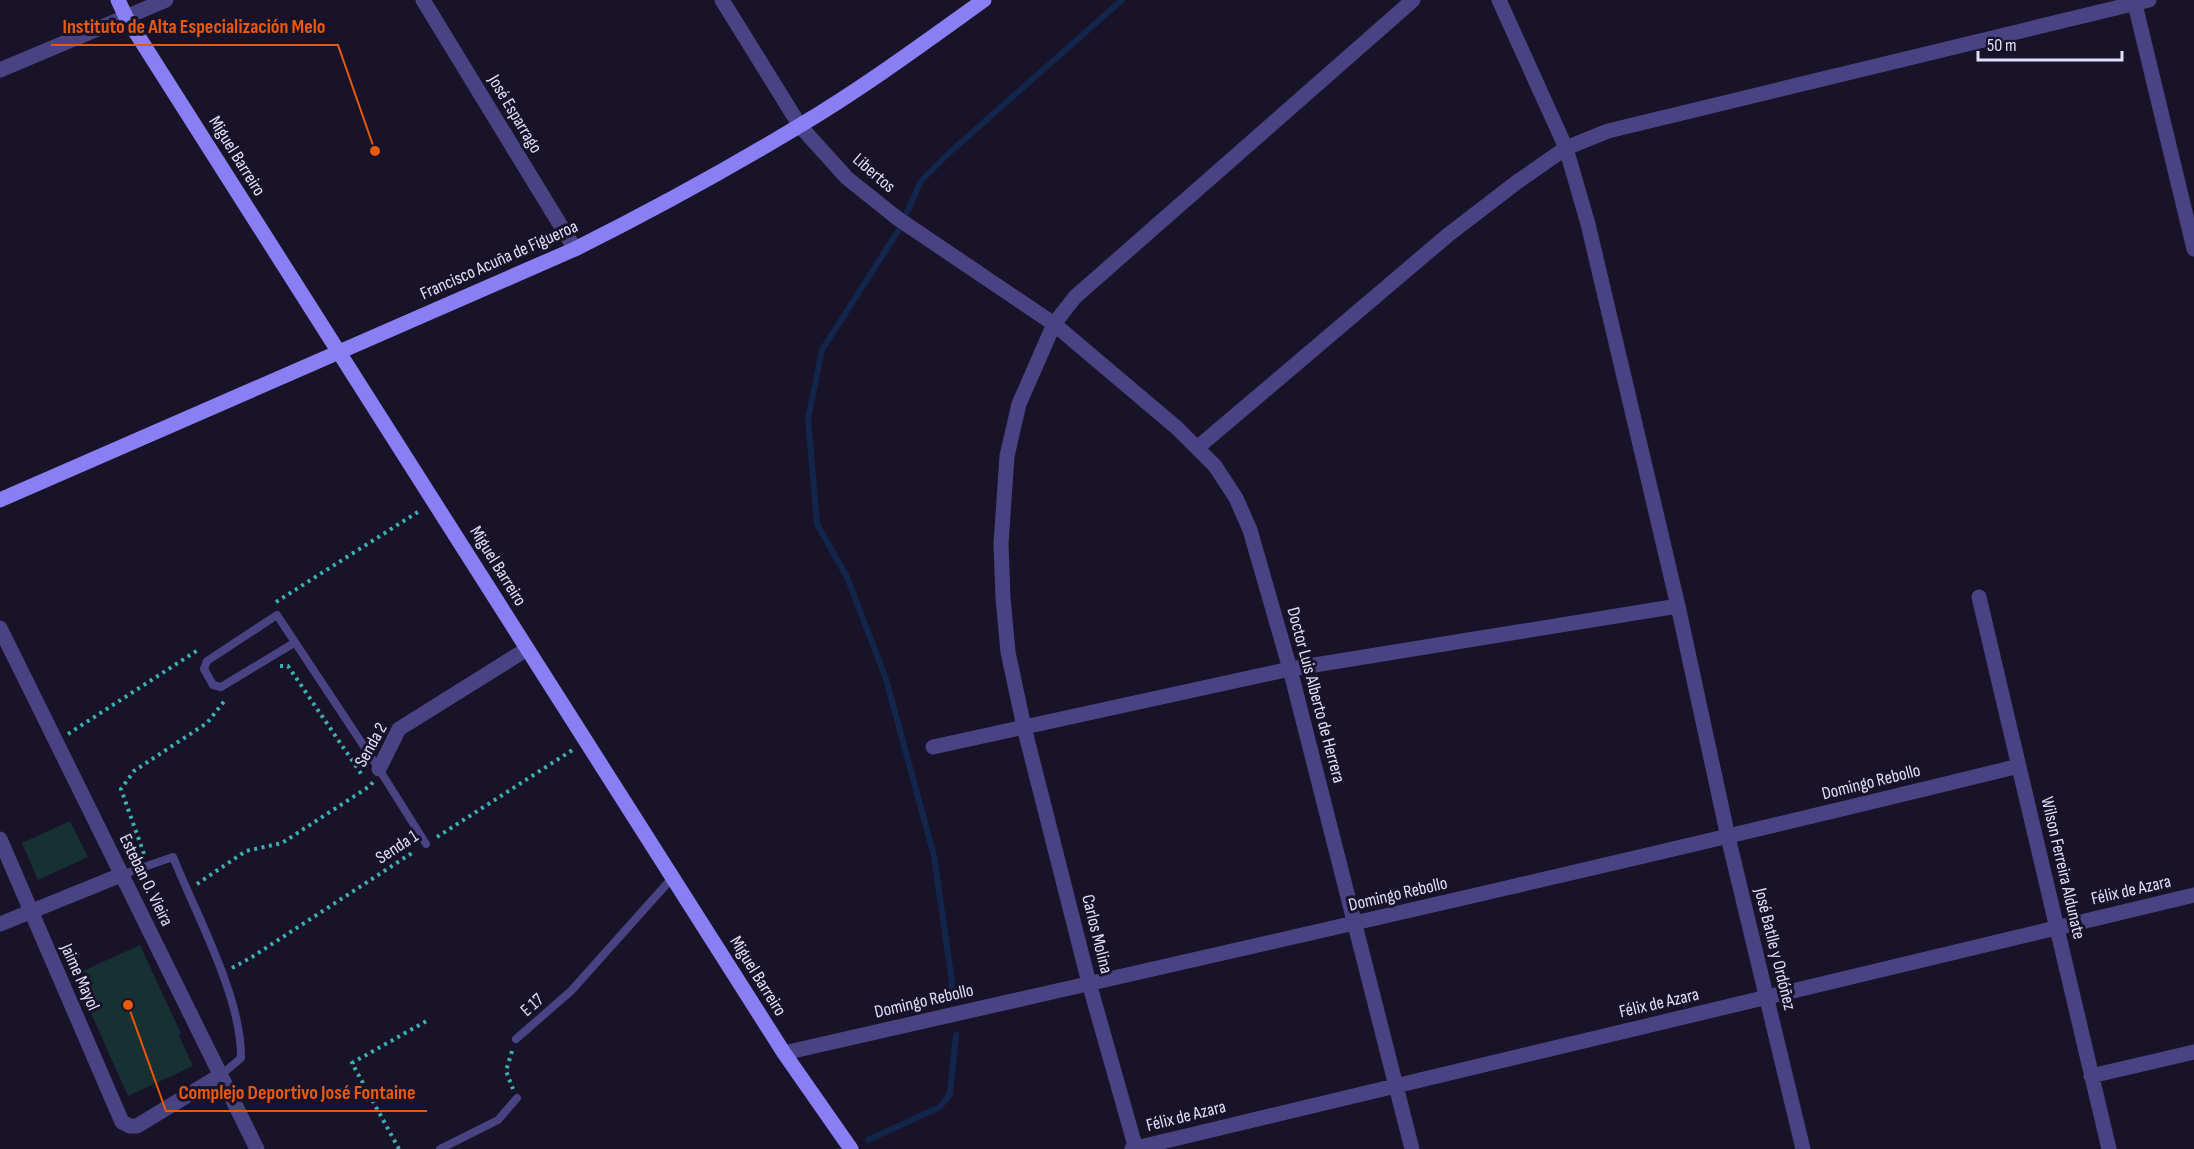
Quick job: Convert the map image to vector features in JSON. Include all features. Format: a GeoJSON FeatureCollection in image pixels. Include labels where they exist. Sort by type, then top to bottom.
{"type":"FeatureCollection","features":[{"type":"Feature","properties":{"kind":"street","name":"Miguel Barreiro"},"geometry":{"type":"LineString","coordinates":[[118,0],[126,17],[338,353],[435,501],[585,742],[784,1053],[851,1149]]}},
{"type":"Feature","properties":{"kind":"street"},"geometry":{"type":"LineString","coordinates":[[0,70],[166,0]]}},
{"type":"Feature","properties":{"kind":"street","name":"José Esparrago"},"geometry":{"type":"LineString","coordinates":[[423,0],[575,249]]}},
{"type":"Feature","properties":{"kind":"street","name":"Libertos"},"geometry":{"type":"LineString","coordinates":[[722,0],[800,126],[847,178],[889,211],[1054,324]]}},
{"type":"Feature","properties":{"kind":"street","name":"Francisco Acuña de Figueroa"},"geometry":{"type":"LineString","coordinates":[[0,500],[575,249],[621,226],[800,126],[888,68],[984,0]]}},
{"type":"Feature","properties":{"kind":"street","name":"Carlos Molina"},"geometry":{"type":"LineString","coordinates":[[1134,1149],[1024,727],[1008,652],[1001,544],[1007,456],[1019,404],[1054,324],[1075,297],[1413,0]]}},
{"type":"Feature","properties":{"kind":"street","name":"José Batlle y Ordóñez"},"geometry":{"type":"LineString","coordinates":[[1499,0],[1566,148],[1588,224],[1678,606],[1728,837],[1803,1149]]}},
{"type":"Feature","properties":{"kind":"street"},"geometry":{"type":"LineString","coordinates":[[1197,448],[1448,235],[1566,148],[1608,131],[2139,1],[2194,249]]}},
{"type":"Feature","properties":{"kind":"street","name":"Doctor Luis Alberto de Herrera"},"geometry":{"type":"LineString","coordinates":[[1054,324],[1177,428],[1215,466],[1231,490],[1250,530],[1290,669],[1412,1149]]}},
{"type":"Feature","properties":{"kind":"street","name":"Wilson Ferreira Aldunate"},"geometry":{"type":"LineString","coordinates":[[1979,597],[2109,1149]]}},
{"type":"Feature","properties":{"kind":"street"},"geometry":{"type":"LineString","coordinates":[[933,747],[1290,669],[1678,606]]}},
{"type":"Feature","properties":{"kind":"street","name":"Esteban O. Vieira"},"geometry":{"type":"LineString","coordinates":[[0,628],[257,1149]]}},
{"type":"Feature","properties":{"kind":"street","name":"Senda 2"},"geometry":{"type":"LineString","coordinates":[[380,769],[399,729],[527,649]]}},
{"type":"Feature","properties":{"kind":"street","name":"Domingo Rebollo"},"geometry":{"type":"LineString","coordinates":[[784,1053],[1354,924],[1728,837],[2019,766]]}},
{"type":"Feature","properties":{"kind":"street","name":"Jaime Mayol"},"geometry":{"type":"LineString","coordinates":[[0,839],[122,1122],[130,1126],[138,1126],[221,1075]]}},
{"type":"Feature","properties":{"kind":"street"},"geometry":{"type":"LineString","coordinates":[[0,924],[121,875]]}},
{"type":"Feature","properties":{"kind":"street","name":"Félix de Azara"},"geometry":{"type":"LineString","coordinates":[[1134,1149],[2194,896]]}},
{"type":"Feature","properties":{"kind":"street"},"geometry":{"type":"LineString","coordinates":[[2091,1076],[2194,1052]]}},
{"type":"Feature","properties":{"kind":"lane"},"geometry":{"type":"LineString","coordinates":[[294,643],[221,687],[213,685],[204,669],[207,661],[277,615],[380,769],[426,844]]}},
{"type":"Feature","properties":{"kind":"lane"},"geometry":{"type":"LineString","coordinates":[[121,875],[172,857],[223,974],[241,1037],[241,1058],[221,1075]]}},
{"type":"Feature","properties":{"kind":"lane","name":"E 17"},"geometry":{"type":"LineString","coordinates":[[516,1039],[571,991],[672,877]]}},
{"type":"Feature","properties":{"kind":"lane"},"geometry":{"type":"LineString","coordinates":[[440,1149],[498,1120],[517,1098]]}},
{"type":"Feature","properties":{"kind":"path"},"geometry":{"type":"LineString","coordinates":[[277,666],[288,666],[370,786]]}},
{"type":"Feature","properties":{"kind":"path"},"geometry":{"type":"LineString","coordinates":[[148,866],[121,789],[134,771],[207,723],[227,697]]}},
{"type":"Feature","properties":{"kind":"path","name":"Senda 1"},"geometry":{"type":"LineString","coordinates":[[223,974],[585,742]]}},
{"type":"Feature","properties":{"kind":"path","name":"Senda 2"},"geometry":{"type":"LineString","coordinates":[[187,891],[246,851],[282,843],[370,786],[380,769]]}},
{"type":"Feature","properties":{"kind":"path"},"geometry":{"type":"LineString","coordinates":[[399,1149],[352,1063],[430,1018]]}},
{"type":"Feature","properties":{"kind":"path","name":"E 17"},"geometry":{"type":"LineString","coordinates":[[516,1039],[506,1071],[517,1098]]}},
{"type":"Feature","properties":{"kind":"green space"},"geometry":{"type":"Polygon","coordinates":[[[70,821],[88,857],[38,880],[22,843],[70,821]]]}},
{"type":"Feature","properties":{"kind":"green space"},"geometry":{"type":"Polygon","coordinates":[[[140,945],[181,1034],[179,1036],[193,1066],[128,1096],[74,975],[140,945]]]}},
{"type":"Feature","properties":{"kind":"waterway"},"geometry":{"type":"LineString","coordinates":[[907,212],[921,181],[950,152],[1122,0]]}},
{"type":"Feature","properties":{"kind":"waterway"},"geometry":{"type":"LineString","coordinates":[[898,231],[822,350],[808,419],[817,524],[847,577],[886,679],[934,856],[952,982],[951,999]]}},
{"type":"Feature","properties":{"kind":"waterway"},"geometry":{"type":"LineString","coordinates":[[868,1140],[940,1107],[950,1094],[956,1035]]}},
{"type":"Feature","properties":{"kind":"place","name":"Instituto de Alta Especialización Melo"},"geometry":{"type":"Point","coordinates":[375,151]}},
{"type":"Feature","properties":{"kind":"place","name":"Complejo Deportivo José Fontaine"},"geometry":{"type":"Point","coordinates":[128,1005]}}]}
